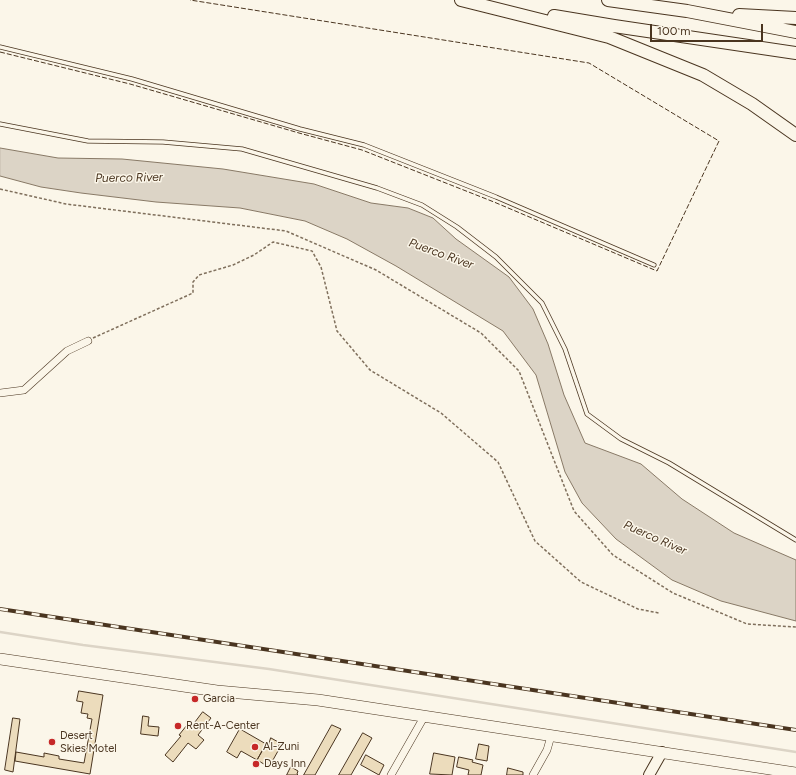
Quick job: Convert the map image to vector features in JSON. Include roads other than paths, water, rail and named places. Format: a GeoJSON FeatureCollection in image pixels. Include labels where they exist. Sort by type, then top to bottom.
{"type":"FeatureCollection","features":[{"type":"Feature","properties":{"kind":"highway"},"geometry":{"type":"LineString","coordinates":[[462,0],[614,26],[796,53]]}},
{"type":"Feature","properties":{"kind":"highway"},"geometry":{"type":"LineString","coordinates":[[462,0],[609,37],[703,75],[752,104],[796,135]]}},
{"type":"Feature","properties":{"kind":"highway"},"geometry":{"type":"LineString","coordinates":[[608,0],[687,11],[796,32]]}},
{"type":"Feature","properties":{"kind":"highway"},"geometry":{"type":"LineString","coordinates":[[687,11],[796,18]]}},
{"type":"Feature","properties":{"kind":"main road"},"geometry":{"type":"LineString","coordinates":[[0,659],[196,688],[318,700],[662,752],[770,772],[796,773]]}},
{"type":"Feature","properties":{"kind":"street"},"geometry":{"type":"LineString","coordinates":[[0,393],[24,390],[67,351],[88,341]]}},
{"type":"Feature","properties":{"kind":"street"},"geometry":{"type":"LineString","coordinates":[[391,775],[424,717]]}},
{"type":"Feature","properties":{"kind":"street"},"geometry":{"type":"LineString","coordinates":[[533,775],[547,750],[551,736]]}},
{"type":"Feature","properties":{"kind":"street"},"geometry":{"type":"LineString","coordinates":[[649,775],[662,752]]}},
{"type":"Feature","properties":{"kind":"lane"},"geometry":{"type":"LineString","coordinates":[[0,47],[132,79],[300,129],[364,145],[496,197],[654,265]]}},
{"type":"Feature","properties":{"kind":"lane"},"geometry":{"type":"LineString","coordinates":[[0,124],[88,141],[162,142],[242,149],[377,188],[422,205],[457,227],[496,257],[542,303],[566,348],[587,414],[621,439],[669,463],[796,540]]}},
{"type":"Feature","properties":{"kind":"water","name":"Puerco River"},"geometry":{"type":"Polygon","coordinates":[[[0,148],[58,158],[122,159],[223,169],[314,184],[371,203],[408,208],[433,218],[456,239],[509,277],[533,309],[548,344],[564,395],[585,443],[641,464],[682,499],[734,533],[796,560],[796,621],[721,601],[672,580],[616,539],[582,503],[565,472],[536,375],[503,331],[396,266],[347,239],[305,221],[240,208],[156,202],[81,193],[41,187],[0,176],[0,148]]]}},
{"type":"Feature","properties":{"kind":"waterway"},"geometry":{"type":"LineString","coordinates":[[0,632],[83,645],[269,669],[796,752]]}},
{"type":"Feature","properties":{"kind":"railway"},"geometry":{"type":"LineString","coordinates":[[0,609],[796,730]]}},
{"type":"Feature","properties":{"kind":"place","name":"Garcia"},"geometry":{"type":"Point","coordinates":[195,699]}},
{"type":"Feature","properties":{"kind":"place","name":"Rent-A-Center"},"geometry":{"type":"Point","coordinates":[178,726]}},
{"type":"Feature","properties":{"kind":"place","name":"Desert Skies Motel"},"geometry":{"type":"Point","coordinates":[52,742]}},
{"type":"Feature","properties":{"kind":"place","name":"Al-Zuni"},"geometry":{"type":"Point","coordinates":[255,747]}},
{"type":"Feature","properties":{"kind":"place","name":"Days Inn"},"geometry":{"type":"Point","coordinates":[256,764]}}]}
